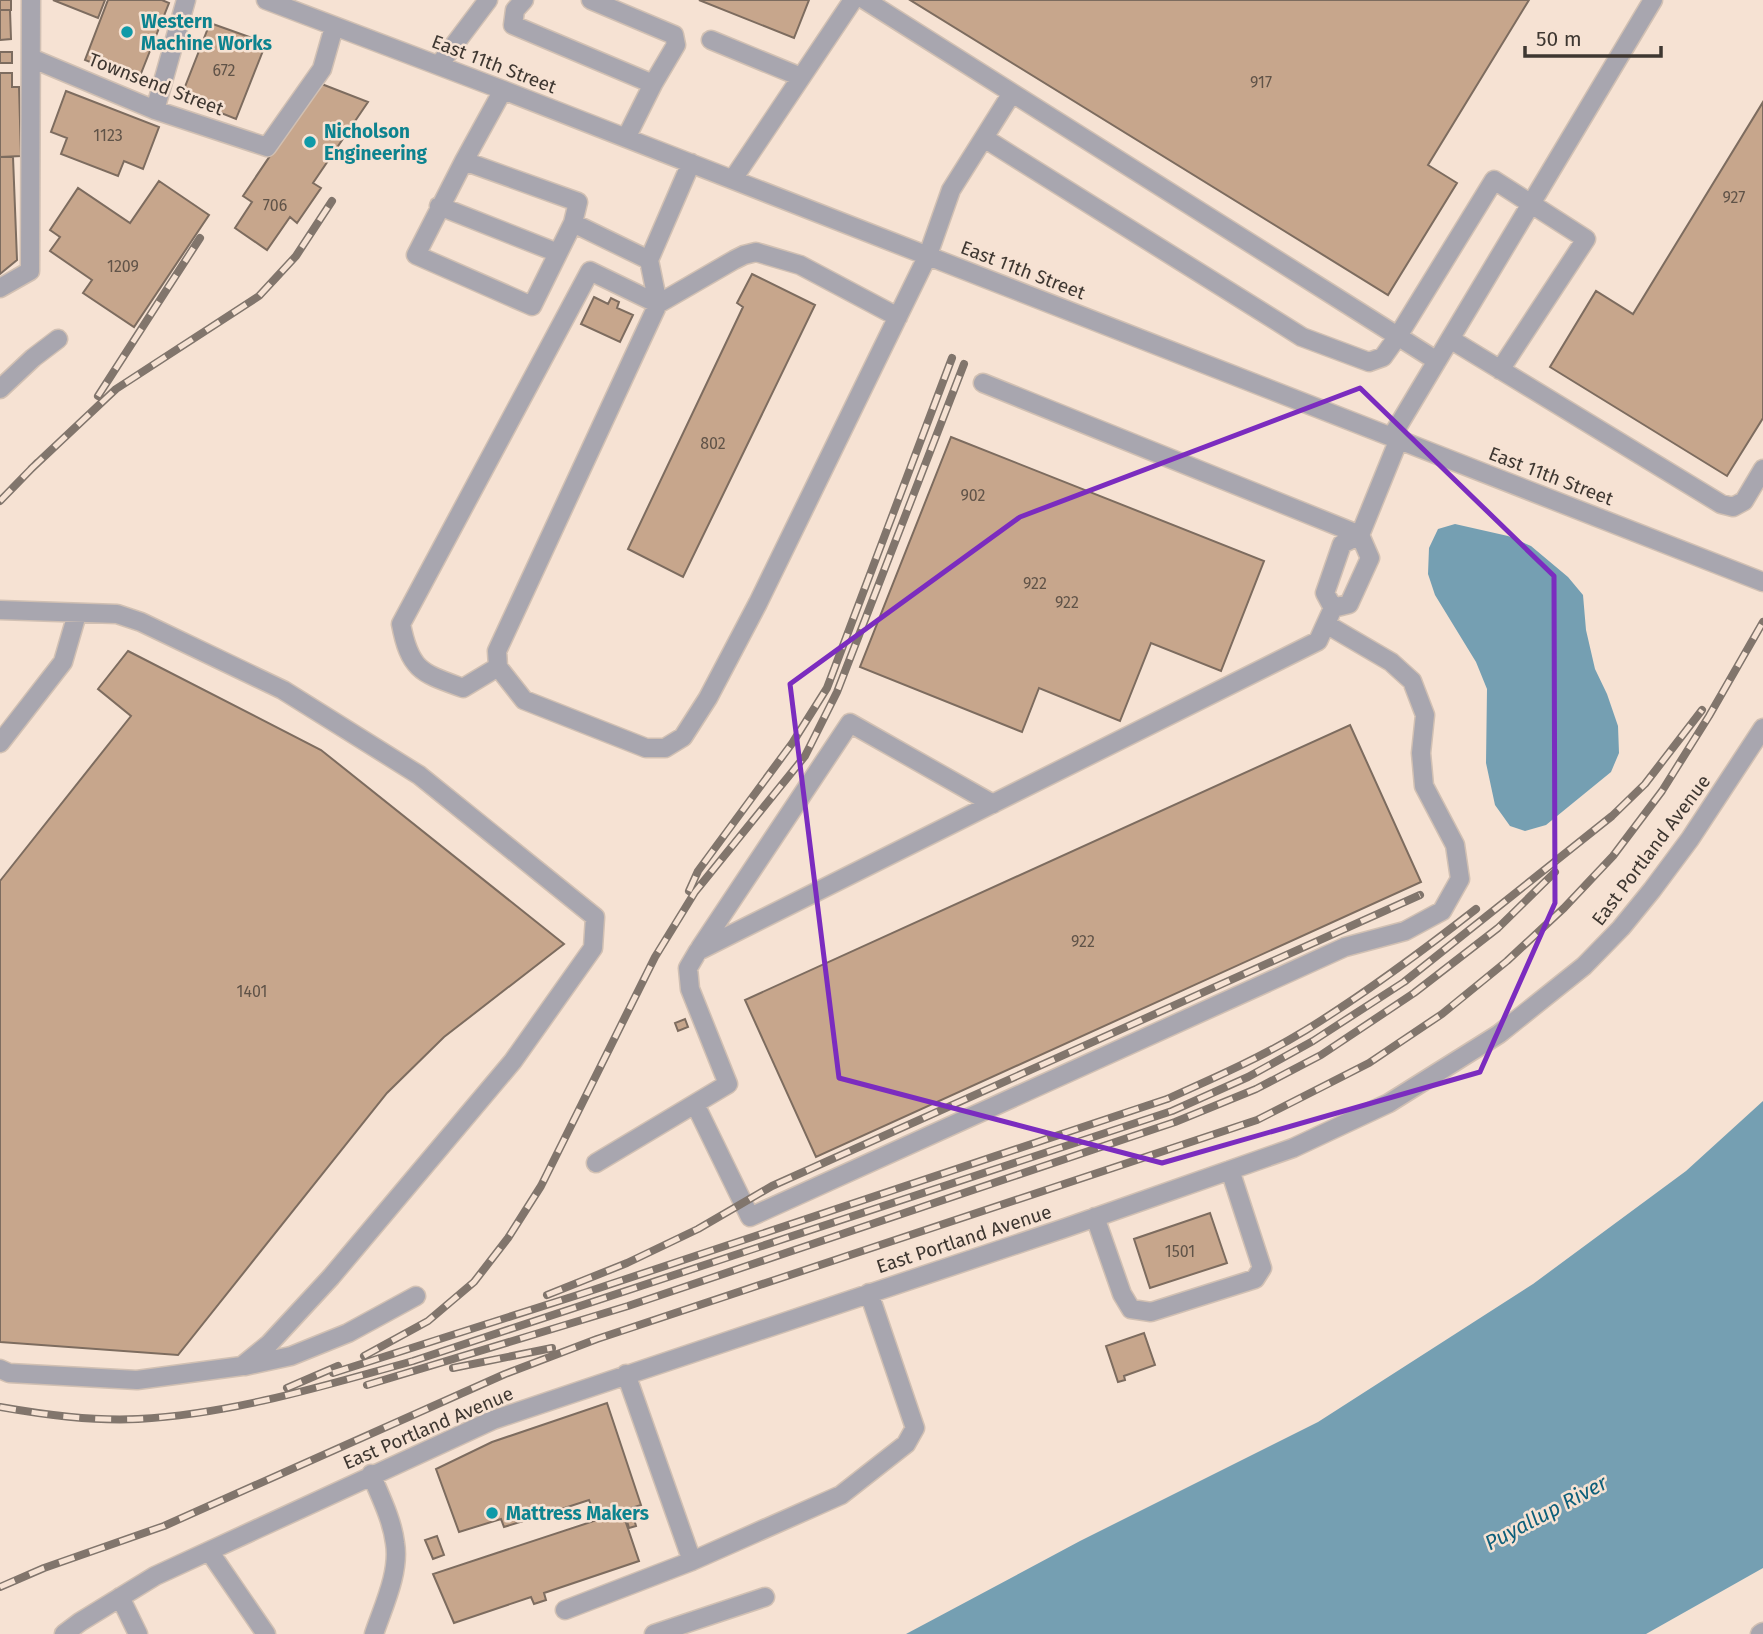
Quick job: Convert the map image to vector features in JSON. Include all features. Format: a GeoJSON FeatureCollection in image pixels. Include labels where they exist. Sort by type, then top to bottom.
{"type":"FeatureCollection","features":[{"type":"Feature","properties":{"kind":"street"},"geometry":{"type":"LineString","coordinates":[[0,288],[30,271],[31,0]]}},
{"type":"Feature","properties":{"kind":"street"},"geometry":{"type":"LineString","coordinates":[[155,110],[186,0]]}},
{"type":"Feature","properties":{"kind":"street","name":"East 11th Street"},"geometry":{"type":"LineString","coordinates":[[266,0],[733,179],[1763,582]]}},
{"type":"Feature","properties":{"kind":"street"},"geometry":{"type":"LineString","coordinates":[[439,65],[488,0]]}},
{"type":"Feature","properties":{"kind":"street"},"geometry":{"type":"LineString","coordinates":[[524,0],[515,10],[513,25],[653,84]]}},
{"type":"Feature","properties":{"kind":"street"},"geometry":{"type":"LineString","coordinates":[[591,0],[674,35],[676,45],[626,138]]}},
{"type":"Feature","properties":{"kind":"street"},"geometry":{"type":"LineString","coordinates":[[733,179],[853,0]]}},
{"type":"Feature","properties":{"kind":"street"},"geometry":{"type":"LineString","coordinates":[[865,0],[1437,361]]}},
{"type":"Feature","properties":{"kind":"street"},"geometry":{"type":"LineString","coordinates":[[698,951],[1318,641],[1330,616],[1349,604],[1370,558],[1360,535],[1395,438],[1437,361],[1653,0]]}},
{"type":"Feature","properties":{"kind":"street","name":"Townsend Street"},"geometry":{"type":"LineString","coordinates":[[31,58],[155,110],[267,147],[322,69],[334,27]]}},
{"type":"Feature","properties":{"kind":"street"},"geometry":{"type":"LineString","coordinates":[[711,40],[801,77]]}},
{"type":"Feature","properties":{"kind":"street"},"geometry":{"type":"LineString","coordinates":[[464,161],[578,202],[573,223],[532,306],[416,255],[439,206],[503,90]]}},
{"type":"Feature","properties":{"kind":"street"},"geometry":{"type":"LineString","coordinates":[[898,317],[800,265],[756,253],[734,260],[658,304],[497,651],[498,667],[524,700],[646,748],[665,748],[683,737],[708,698],[758,603],[898,317],[928,255],[951,190],[1012,93]]}},
{"type":"Feature","properties":{"kind":"street"},"geometry":{"type":"LineString","coordinates":[[984,138],[1302,337],[1369,362],[1383,357],[1398,337],[1494,180],[1586,239],[1500,370]]}},
{"type":"Feature","properties":{"kind":"street"},"geometry":{"type":"LineString","coordinates":[[658,304],[649,260],[691,163]]}},
{"type":"Feature","properties":{"kind":"street"},"geometry":{"type":"LineString","coordinates":[[439,206],[558,253]]}},
{"type":"Feature","properties":{"kind":"street"},"geometry":{"type":"LineString","coordinates":[[573,223],[649,260]]}},
{"type":"Feature","properties":{"kind":"street"},"geometry":{"type":"LineString","coordinates":[[498,667],[463,688],[425,674],[406,650],[401,624],[590,271],[658,304]]}},
{"type":"Feature","properties":{"kind":"street"},"geometry":{"type":"LineString","coordinates":[[2,383],[58,339]]}},
{"type":"Feature","properties":{"kind":"street"},"geometry":{"type":"LineString","coordinates":[[1450,339],[1721,505],[1733,507],[1744,501],[1763,469]]}},
{"type":"Feature","properties":{"kind":"street"},"geometry":{"type":"LineString","coordinates":[[983,383],[1360,535]]}},
{"type":"Feature","properties":{"kind":"street"},"geometry":{"type":"LineString","coordinates":[[695,1104],[750,1217],[1345,947],[1405,931],[1443,911],[1460,879],[1455,845],[1424,786],[1421,753],[1425,715],[1412,681],[1330,616],[1325,593],[1342,544],[1360,535]]}},
{"type":"Feature","properties":{"kind":"street"},"geometry":{"type":"LineString","coordinates":[[0,610],[117,614],[141,622],[283,691],[419,775],[595,917],[593,948],[513,1061],[331,1278],[269,1344],[242,1366]]}},
{"type":"Feature","properties":{"kind":"street"},"geometry":{"type":"LineString","coordinates":[[0,743],[63,662],[77,614]]}},
{"type":"Feature","properties":{"kind":"street"},"geometry":{"type":"LineString","coordinates":[[596,1164],[728,1084],[690,989],[688,968],[850,723],[993,804]]}},
{"type":"Feature","properties":{"kind":"street","name":"East Portland Avenue"},"geometry":{"type":"LineString","coordinates":[[64,1634],[155,1576],[493,1420],[1293,1148],[1389,1103],[1488,1042],[1584,966],[1621,928],[1652,890],[1690,839],[1763,728]]}},
{"type":"Feature","properties":{"kind":"street"},"geometry":{"type":"LineString","coordinates":[[1095,1217],[1122,1294],[1131,1309],[1151,1312],[1255,1279],[1262,1268],[1230,1170]]}},
{"type":"Feature","properties":{"kind":"street"},"geometry":{"type":"LineString","coordinates":[[565,1610],[692,1561],[841,1495],[906,1444],[915,1428],[869,1293]]}},
{"type":"Feature","properties":{"kind":"street"},"geometry":{"type":"LineString","coordinates":[[0,1369],[9,1373],[137,1380],[242,1366],[292,1356],[348,1333],[416,1296]]}},
{"type":"Feature","properties":{"kind":"street"},"geometry":{"type":"LineString","coordinates":[[626,1374],[692,1561]]}},
{"type":"Feature","properties":{"kind":"street"},"geometry":{"type":"LineString","coordinates":[[372,1474],[396,1545],[394,1567],[374,1634]]}},
{"type":"Feature","properties":{"kind":"street"},"geometry":{"type":"LineString","coordinates":[[209,1551],[266,1634]]}},
{"type":"Feature","properties":{"kind":"street"},"geometry":{"type":"LineString","coordinates":[[120,1597],[138,1634]]}},
{"type":"Feature","properties":{"kind":"street"},"geometry":{"type":"LineString","coordinates":[[654,1634],[765,1597]]}},
{"type":"Feature","properties":{"kind":"highlighted area"},"geometry":{"type":"Polygon","coordinates":[[[1360,388],[1554,576],[1555,903],[1480,1072],[1162,1163],[839,1078],[790,684],[1020,517],[1360,388]]]}},
{"type":"Feature","properties":{"kind":"water"},"geometry":{"type":"Polygon","coordinates":[[[1455,524],[1508,536],[1531,546],[1568,577],[1583,595],[1586,630],[1595,669],[1618,726],[1619,753],[1611,772],[1546,825],[1525,831],[1510,826],[1495,805],[1486,763],[1487,689],[1476,662],[1435,595],[1428,574],[1429,548],[1438,529],[1455,524]]]}},
{"type":"Feature","properties":{"kind":"water","name":"Puyallup River"},"geometry":{"type":"Polygon","coordinates":[[[1763,1101],[1763,1568],[1646,1634],[906,1634],[1080,1541],[1318,1422],[1533,1284],[1686,1171],[1763,1101]]]}},
{"type":"Feature","properties":{"kind":"building"},"geometry":{"type":"Polygon","coordinates":[[[0,0],[11,0],[11,10],[0,10],[0,0]]]}},
{"type":"Feature","properties":{"kind":"building","name":"Western Machine Works"},"geometry":{"type":"Polygon","coordinates":[[[53,0],[105,0],[98,18],[53,0]]]}},
{"type":"Feature","properties":{"kind":"building","name":"Western Machine Works"},"geometry":{"type":"Polygon","coordinates":[[[108,0],[162,0],[169,3],[138,81],[85,60],[108,0]]]}},
{"type":"Feature","properties":{"kind":"building"},"geometry":{"type":"Polygon","coordinates":[[[699,0],[809,0],[794,38],[699,0]]]}},
{"type":"Feature","properties":{"kind":"building"},"geometry":{"type":"Polygon","coordinates":[[[910,0],[1529,0],[1428,165],[1457,183],[1388,295],[910,0]]]}},
{"type":"Feature","properties":{"kind":"building"},"geometry":{"type":"Polygon","coordinates":[[[0,10],[10,10],[11,39],[0,40],[0,10]]]}},
{"type":"Feature","properties":{"kind":"building"},"geometry":{"type":"Polygon","coordinates":[[[210,23],[266,43],[236,119],[181,97],[210,23]]]}},
{"type":"Feature","properties":{"kind":"building"},"geometry":{"type":"Polygon","coordinates":[[[0,52],[12,52],[12,63],[0,63],[0,52]]]}},
{"type":"Feature","properties":{"kind":"building"},"geometry":{"type":"Polygon","coordinates":[[[0,73],[12,73],[12,87],[19,87],[21,156],[0,157],[0,73]]]}},
{"type":"Feature","properties":{"kind":"building","name":"Nicholson Engineering"},"geometry":{"type":"Polygon","coordinates":[[[319,83],[368,102],[313,183],[321,188],[297,223],[290,217],[267,250],[235,228],[252,202],[243,196],[319,83]]]}},
{"type":"Feature","properties":{"kind":"building"},"geometry":{"type":"Polygon","coordinates":[[[66,91],[159,127],[143,169],[124,161],[118,176],[61,154],[67,138],[51,132],[66,91]]]}},
{"type":"Feature","properties":{"kind":"building"},"geometry":{"type":"Polygon","coordinates":[[[1763,102],[1763,418],[1727,476],[1550,367],[1596,291],[1633,314],[1763,102]]]}},
{"type":"Feature","properties":{"kind":"building"},"geometry":{"type":"Polygon","coordinates":[[[0,157],[13,157],[17,260],[0,274],[0,157]]]}},
{"type":"Feature","properties":{"kind":"building"},"geometry":{"type":"Polygon","coordinates":[[[159,181],[209,215],[134,327],[83,293],[92,280],[50,251],[60,237],[50,230],[78,188],[130,223],[159,181]]]}},
{"type":"Feature","properties":{"kind":"building"},"geometry":{"type":"Polygon","coordinates":[[[752,274],[815,305],[683,577],[628,549],[743,307],[737,303],[752,274]]]}},
{"type":"Feature","properties":{"kind":"building"},"geometry":{"type":"Polygon","coordinates":[[[594,297],[608,304],[611,298],[619,302],[617,308],[633,315],[620,342],[581,324],[594,297]]]}},
{"type":"Feature","properties":{"kind":"building"},"geometry":{"type":"Polygon","coordinates":[[[951,437],[1264,561],[1221,671],[1151,643],[1120,721],[1039,688],[1022,732],[860,667],[951,437]]]}},
{"type":"Feature","properties":{"kind":"building"},"geometry":{"type":"Polygon","coordinates":[[[128,651],[321,750],[564,944],[444,1037],[387,1093],[178,1355],[0,1342],[0,881],[131,716],[98,689],[128,651]]]}},
{"type":"Feature","properties":{"kind":"building"},"geometry":{"type":"Polygon","coordinates":[[[1350,725],[1421,882],[816,1157],[745,1000],[1350,725]]]}},
{"type":"Feature","properties":{"kind":"building"},"geometry":{"type":"Polygon","coordinates":[[[685,1019],[688,1027],[678,1031],[675,1023],[685,1019]]]}},
{"type":"Feature","properties":{"kind":"building"},"geometry":{"type":"Polygon","coordinates":[[[1210,1213],[1227,1263],[1150,1288],[1134,1239],[1210,1213]]]}},
{"type":"Feature","properties":{"kind":"building"},"geometry":{"type":"Polygon","coordinates":[[[1144,1333],[1155,1365],[1124,1376],[1125,1380],[1118,1382],[1106,1346],[1144,1333]]]}},
{"type":"Feature","properties":{"kind":"building","name":"Mattress Makers"},"geometry":{"type":"Polygon","coordinates":[[[607,1403],[641,1505],[622,1511],[639,1561],[544,1593],[546,1600],[534,1604],[531,1597],[454,1623],[433,1574],[597,1520],[589,1500],[546,1514],[543,1505],[533,1508],[536,1517],[504,1527],[501,1519],[459,1532],[436,1469],[492,1442],[607,1403]]]}},
{"type":"Feature","properties":{"kind":"building"},"geometry":{"type":"Polygon","coordinates":[[[631,1509],[636,1526],[629,1528],[624,1511],[631,1509]]]}},
{"type":"Feature","properties":{"kind":"building"},"geometry":{"type":"Polygon","coordinates":[[[437,1536],[444,1555],[433,1559],[425,1540],[437,1536]]]}},
{"type":"Feature","properties":{"kind":"railway"},"geometry":{"type":"LineString","coordinates":[[31,469],[116,389],[259,296],[296,256],[332,201]]}},
{"type":"Feature","properties":{"kind":"railway"},"geometry":{"type":"LineString","coordinates":[[98,396],[200,238]]}},
{"type":"Feature","properties":{"kind":"railway"},"geometry":{"type":"LineString","coordinates":[[689,891],[698,871],[793,742],[827,688],[952,358]]}},
{"type":"Feature","properties":{"kind":"railway"},"geometry":{"type":"LineString","coordinates":[[364,1356],[428,1321],[474,1282],[508,1238],[541,1186],[655,957],[695,892],[805,756],[837,692],[964,364]]}},
{"type":"Feature","properties":{"kind":"railway"},"geometry":{"type":"LineString","coordinates":[[0,501],[37,463]]}},
{"type":"Feature","properties":{"kind":"railway"},"geometry":{"type":"LineString","coordinates":[[0,1587],[44,1568],[164,1526],[505,1374],[597,1339],[1257,1120],[1369,1063],[1442,1014],[1507,961],[1564,908],[1613,856],[1662,791],[1763,622]]}},
{"type":"Feature","properties":{"kind":"railway"},"geometry":{"type":"LineString","coordinates":[[0,1407],[69,1417],[138,1419],[243,1405],[311,1389],[413,1361],[1172,1111],[1248,1077],[1313,1041],[1404,982],[1612,816],[1645,784],[1702,710]]}},
{"type":"Feature","properties":{"kind":"railway"},"geometry":{"type":"LineString","coordinates":[[367,1385],[628,1306],[1175,1122],[1256,1089],[1321,1055],[1414,993],[1498,928],[1555,872]]}},
{"type":"Feature","properties":{"kind":"railway"},"geometry":{"type":"LineString","coordinates":[[547,1295],[627,1263],[698,1229],[772,1186],[1420,895]]}},
{"type":"Feature","properties":{"kind":"railway"},"geometry":{"type":"LineString","coordinates":[[333,1373],[584,1293],[1167,1099],[1255,1058],[1306,1030],[1393,972],[1476,909]]}},
{"type":"Feature","properties":{"kind":"railway"},"geometry":{"type":"LineString","coordinates":[[453,1368],[552,1348]]}},
{"type":"Feature","properties":{"kind":"railway"},"geometry":{"type":"LineString","coordinates":[[287,1388],[338,1366]]}},
{"type":"Feature","properties":{"kind":"place","name":"Western Machine Works"},"geometry":{"type":"Point","coordinates":[127,32]}},
{"type":"Feature","properties":{"kind":"place","name":"Nicholson Engineering"},"geometry":{"type":"Point","coordinates":[310,142]}},
{"type":"Feature","properties":{"kind":"place","name":"Mattress Makers"},"geometry":{"type":"Point","coordinates":[492,1513]}}]}
